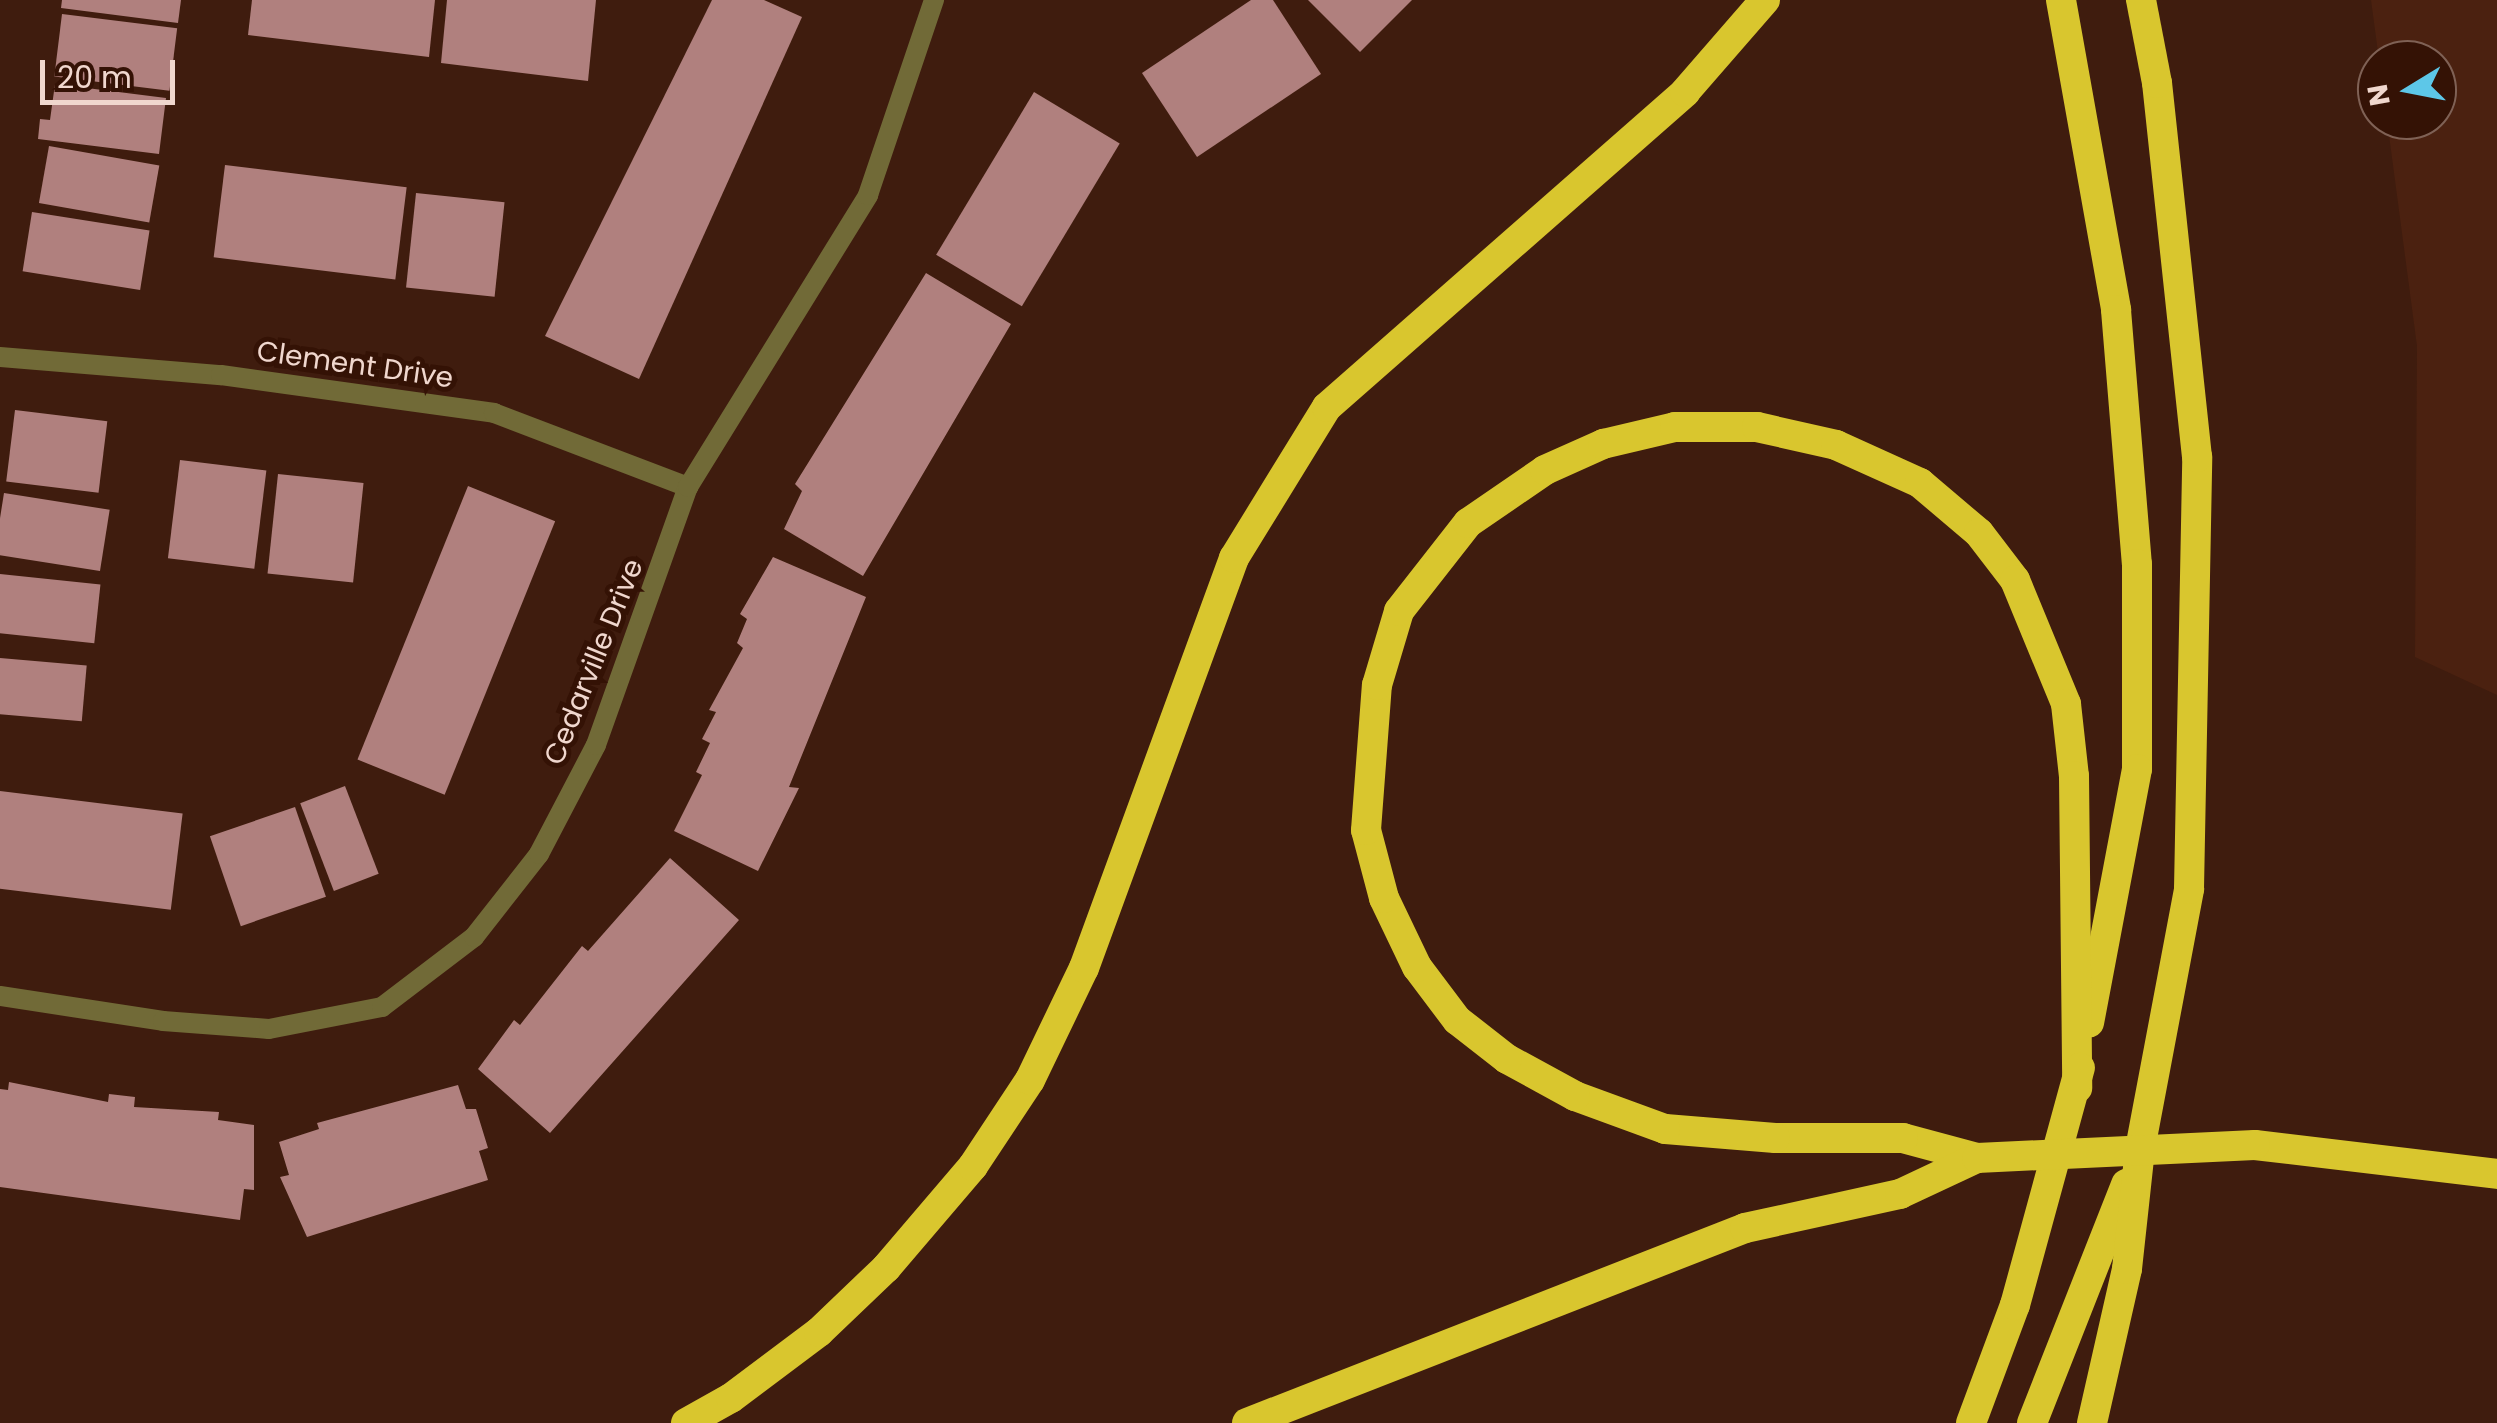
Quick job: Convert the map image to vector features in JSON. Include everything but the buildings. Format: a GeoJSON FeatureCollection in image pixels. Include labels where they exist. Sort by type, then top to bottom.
{"type":"FeatureCollection","features":[{"type":"Feature","properties":{"kind":"highway"},"geometry":{"type":"LineString","coordinates":[[686,1423],[732,1398],[819,1332],[886,1268],[973,1166],[1030,1080],[1084,968],[1234,558],[1328,407],[1685,92],[1765,0]]}},
{"type":"Feature","properties":{"kind":"highway"},"geometry":{"type":"LineString","coordinates":[[1970,1423],[2015,1305],[2076,1088],[2137,770],[2138,564],[2116,310],[2061,0]]}},
{"type":"Feature","properties":{"kind":"highway"},"geometry":{"type":"LineString","coordinates":[[2092,1423],[2128,1269],[2140,1149],[2190,889],[2197,457],[2157,83],[2140,0]]}},
{"type":"Feature","properties":{"kind":"highway"},"geometry":{"type":"LineString","coordinates":[[2076,1088],[2074,776],[2066,704],[2015,580],[1978,533],[1920,483],[1836,444],[1757,427],[1675,426],[1604,444],[1544,470],[1468,524],[1400,612],[1376,685],[1366,830],[1384,898],[1417,967],[1457,1020],[1506,1059],[1575,1096],[1666,1129],[1775,1138],[1903,1138],[1977,1158],[2255,1144],[2497,1174]]}},
{"type":"Feature","properties":{"kind":"highway"},"geometry":{"type":"LineString","coordinates":[[2032,1423],[2140,1149]]}},
{"type":"Feature","properties":{"kind":"highway"},"geometry":{"type":"LineString","coordinates":[[1247,1423],[1746,1228],[1900,1194],[1977,1158]]}},
{"type":"Feature","properties":{"kind":"street","name":"Cedarville Drive"},"geometry":{"type":"LineString","coordinates":[[0,996],[163,1021],[268,1028],[382,1008],[474,937],[539,854],[596,745],[688,487],[868,195],[934,0]]}},
{"type":"Feature","properties":{"kind":"street","name":"Clement Drive"},"geometry":{"type":"LineString","coordinates":[[0,357],[256,380],[494,412],[688,487]]}},
{"type":"Feature","properties":{"kind":"shaded area"},"geometry":{"type":"Polygon","coordinates":[[[2371,0],[2497,0],[2497,695],[2415,657],[2417,346],[2390,140],[2457,140],[2457,40],[2376,40],[2371,0]]]}}]}
